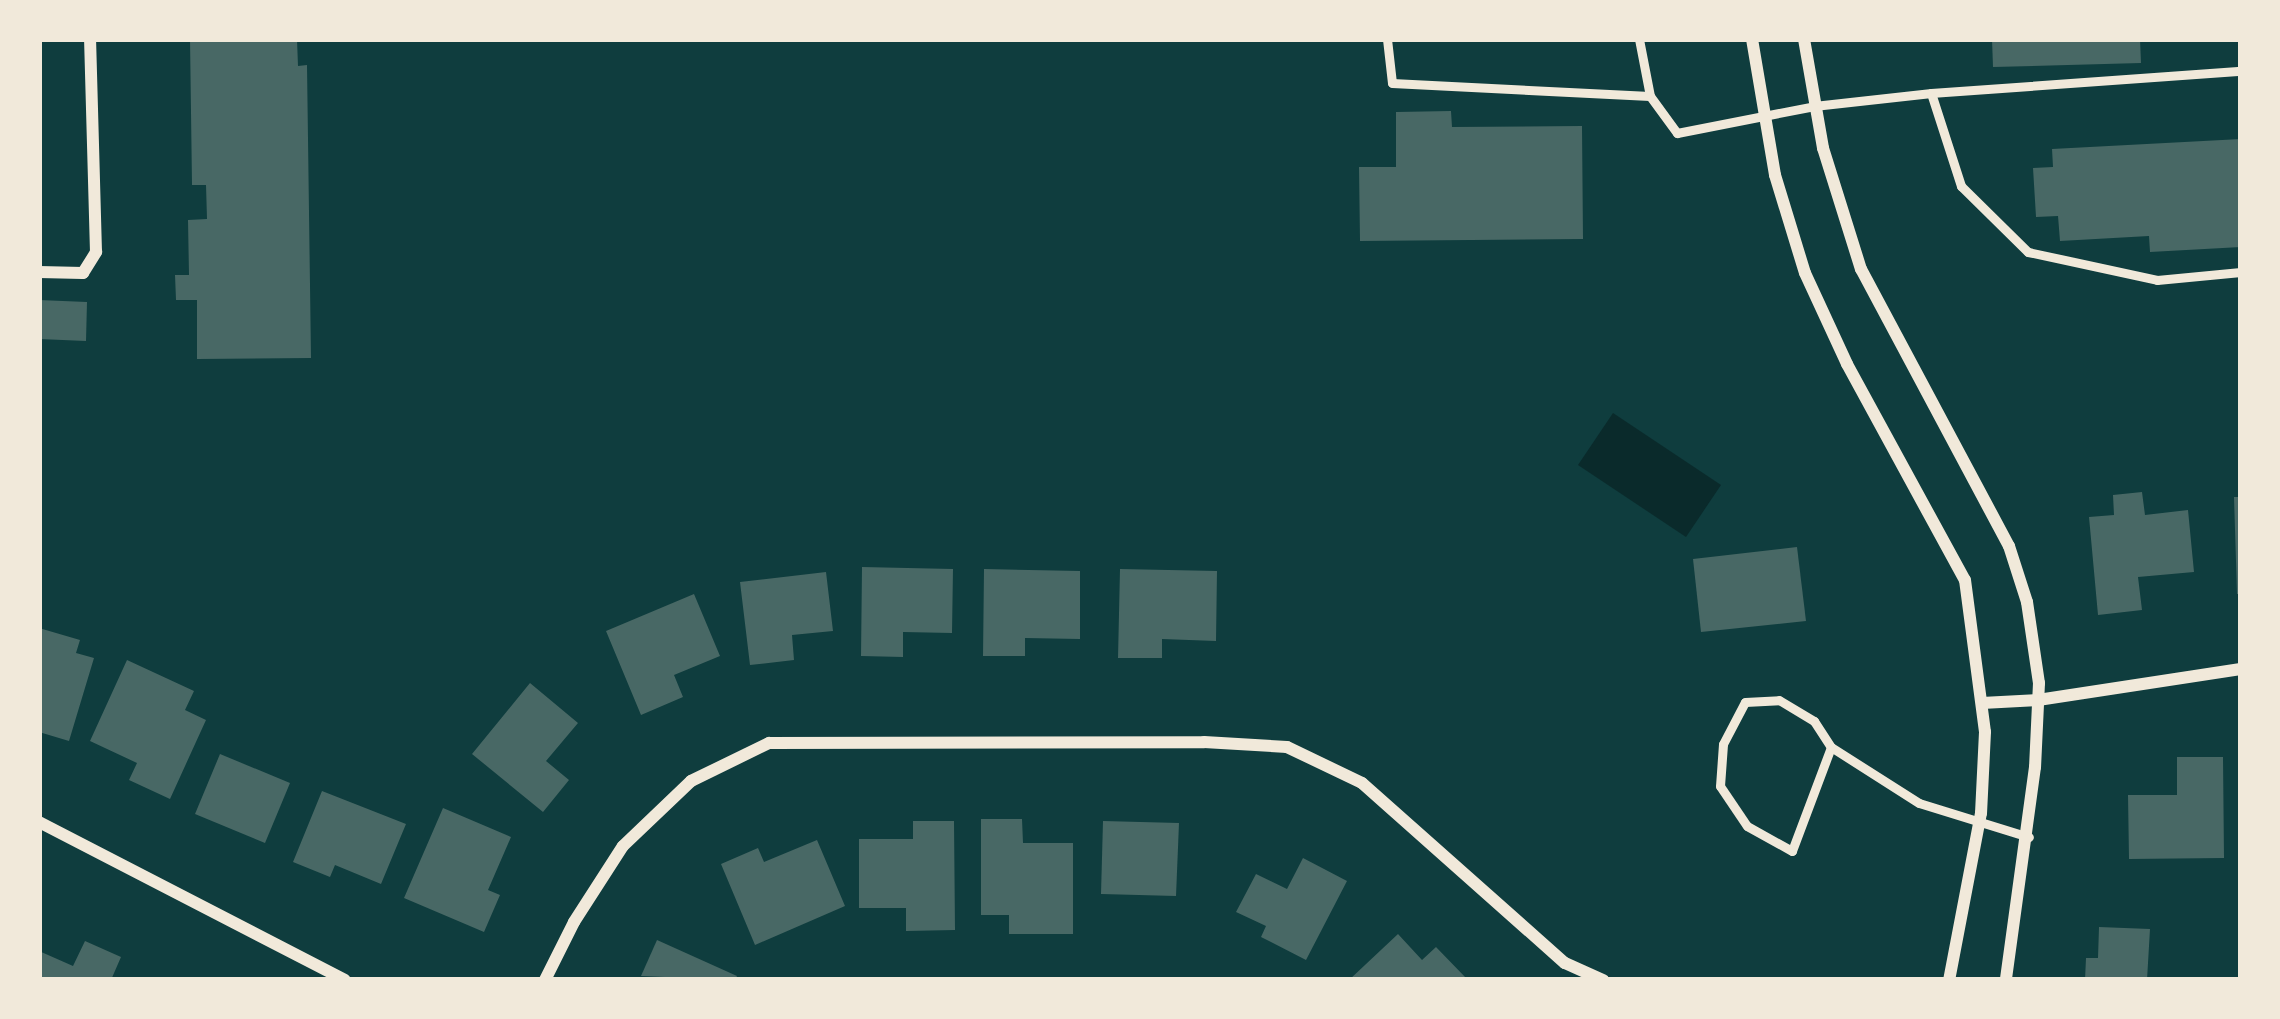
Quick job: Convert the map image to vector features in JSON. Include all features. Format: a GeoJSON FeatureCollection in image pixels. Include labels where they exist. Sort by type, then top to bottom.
{"type":"FeatureCollection","features":[{"type":"Feature","properties":{"kind":"street"},"geometry":{"type":"LineString","coordinates":[[39,272],[83,273],[96,252],[90,39]]}},
{"type":"Feature","properties":{"kind":"street"},"geometry":{"type":"LineString","coordinates":[[1752,39],[1763,117],[1805,273],[1846,364],[1965,580],[1982,703],[1980,820],[1949,980]]}},
{"type":"Feature","properties":{"kind":"street"},"geometry":{"type":"LineString","coordinates":[[1804,39],[1814,106],[1861,269],[2009,546],[2027,602],[2038,700],[2030,838],[2006,980]]}},
{"type":"Feature","properties":{"kind":"street"},"geometry":{"type":"LineString","coordinates":[[1982,703],[2038,700],[2241,670]]}},
{"type":"Feature","properties":{"kind":"street"},"geometry":{"type":"LineString","coordinates":[[545,980],[574,922],[623,846],[692,781],[769,743],[1204,742],[1287,747],[1361,783],[1565,963],[1603,980]]}},
{"type":"Feature","properties":{"kind":"street"},"geometry":{"type":"LineString","coordinates":[[39,822],[345,980]]}},
{"type":"Feature","properties":{"kind":"lane"},"geometry":{"type":"LineString","coordinates":[[1387,39],[1392,83],[1650,96]]}},
{"type":"Feature","properties":{"kind":"lane"},"geometry":{"type":"LineString","coordinates":[[1639,39],[1650,96],[1677,133],[1814,106],[1931,92],[2241,70]]}},
{"type":"Feature","properties":{"kind":"lane"},"geometry":{"type":"LineString","coordinates":[[1931,92],[1961,186],[2028,252],[2157,280],[2241,272]]}},
{"type":"Feature","properties":{"kind":"lane"},"geometry":{"type":"LineString","coordinates":[[1831,747],[1792,851],[1747,826],[1720,785],[1723,744],[1744,702],[1779,700],[1814,721],[1831,747],[1919,803],[2030,838]]}},
{"type":"Feature","properties":{"kind":"water"},"geometry":{"type":"Polygon","coordinates":[[[1613,413],[1721,485],[1686,537],[1578,465],[1613,413]]]}},
{"type":"Feature","properties":{"kind":"building"},"geometry":{"type":"Polygon","coordinates":[[[190,39],[297,39],[298,66],[307,65],[311,358],[197,359],[197,300],[176,300],[175,275],[189,275],[188,220],[207,219],[206,185],[192,185],[190,39]]]}},
{"type":"Feature","properties":{"kind":"building"},"geometry":{"type":"Polygon","coordinates":[[[1992,39],[2140,39],[2141,63],[1993,67],[1992,39]]]}},
{"type":"Feature","properties":{"kind":"building"},"geometry":{"type":"Polygon","coordinates":[[[1451,111],[1452,127],[1582,126],[1583,239],[1360,241],[1359,167],[1396,167],[1396,112],[1451,111]]]}},
{"type":"Feature","properties":{"kind":"building"},"geometry":{"type":"Polygon","coordinates":[[[2241,139],[2241,247],[2150,252],[2149,236],[2060,241],[2058,216],[2036,217],[2033,168],[2053,167],[2052,149],[2241,139]]]}},
{"type":"Feature","properties":{"kind":"building"},"geometry":{"type":"Polygon","coordinates":[[[39,300],[87,302],[86,341],[39,339],[39,300]]]}},
{"type":"Feature","properties":{"kind":"building"},"geometry":{"type":"Polygon","coordinates":[[[2142,492],[2145,515],[2188,510],[2194,572],[2138,577],[2142,610],[2098,615],[2089,517],[2114,515],[2113,495],[2142,492]]]}},
{"type":"Feature","properties":{"kind":"building"},"geometry":{"type":"Polygon","coordinates":[[[2234,497],[2241,497],[2241,594],[2237,594],[2234,497]]]}},
{"type":"Feature","properties":{"kind":"building"},"geometry":{"type":"Polygon","coordinates":[[[1797,547],[1806,621],[1701,632],[1693,559],[1797,547]]]}},
{"type":"Feature","properties":{"kind":"building"},"geometry":{"type":"Polygon","coordinates":[[[862,567],[953,569],[952,633],[903,632],[903,657],[861,656],[862,567]]]}},
{"type":"Feature","properties":{"kind":"building"},"geometry":{"type":"Polygon","coordinates":[[[984,569],[1080,571],[1080,639],[1025,638],[1025,656],[983,656],[984,569]]]}},
{"type":"Feature","properties":{"kind":"building"},"geometry":{"type":"Polygon","coordinates":[[[1120,569],[1217,571],[1216,641],[1162,639],[1162,658],[1118,658],[1120,569]]]}},
{"type":"Feature","properties":{"kind":"building"},"geometry":{"type":"Polygon","coordinates":[[[826,572],[833,631],[792,635],[794,660],[750,665],[740,582],[826,572]]]}},
{"type":"Feature","properties":{"kind":"building"},"geometry":{"type":"Polygon","coordinates":[[[694,594],[720,656],[674,675],[683,697],[641,715],[606,631],[694,594]]]}},
{"type":"Feature","properties":{"kind":"building"},"geometry":{"type":"Polygon","coordinates":[[[39,628],[80,640],[76,653],[94,658],[69,741],[39,732],[39,628]]]}},
{"type":"Feature","properties":{"kind":"building"},"geometry":{"type":"Polygon","coordinates":[[[127,660],[194,691],[185,710],[206,720],[170,799],[129,780],[137,763],[90,741],[127,660]]]}},
{"type":"Feature","properties":{"kind":"building"},"geometry":{"type":"Polygon","coordinates":[[[530,683],[578,723],[546,761],[569,780],[543,812],[472,754],[530,683]]]}},
{"type":"Feature","properties":{"kind":"building"},"geometry":{"type":"Polygon","coordinates":[[[220,754],[290,783],[265,843],[195,814],[220,754]]]}},
{"type":"Feature","properties":{"kind":"building"},"geometry":{"type":"Polygon","coordinates":[[[2177,757],[2223,757],[2224,858],[2129,859],[2128,795],[2177,795],[2177,757]]]}},
{"type":"Feature","properties":{"kind":"building"},"geometry":{"type":"Polygon","coordinates":[[[322,791],[406,824],[381,884],[335,865],[330,877],[293,862],[322,791]]]}},
{"type":"Feature","properties":{"kind":"building"},"geometry":{"type":"Polygon","coordinates":[[[443,808],[511,837],[488,890],[500,895],[484,932],[404,898],[443,808]]]}},
{"type":"Feature","properties":{"kind":"building"},"geometry":{"type":"Polygon","coordinates":[[[981,819],[1022,819],[1023,843],[1073,843],[1073,934],[1009,934],[1009,915],[981,915],[981,819]]]}},
{"type":"Feature","properties":{"kind":"building"},"geometry":{"type":"Polygon","coordinates":[[[913,821],[954,821],[955,930],[906,931],[906,908],[859,908],[859,839],[913,839],[913,821]]]}},
{"type":"Feature","properties":{"kind":"building"},"geometry":{"type":"Polygon","coordinates":[[[1103,821],[1179,823],[1176,896],[1101,894],[1103,821]]]}},
{"type":"Feature","properties":{"kind":"building"},"geometry":{"type":"Polygon","coordinates":[[[817,840],[845,906],[755,945],[721,864],[758,848],[764,862],[817,840]]]}},
{"type":"Feature","properties":{"kind":"building"},"geometry":{"type":"Polygon","coordinates":[[[1303,858],[1347,881],[1306,960],[1261,937],[1266,926],[1236,912],[1256,874],[1287,889],[1303,858]]]}},
{"type":"Feature","properties":{"kind":"building"},"geometry":{"type":"Polygon","coordinates":[[[2099,927],[2150,929],[2147,980],[2085,980],[2086,958],[2098,958],[2099,927]]]}},
{"type":"Feature","properties":{"kind":"building"},"geometry":{"type":"Polygon","coordinates":[[[1398,934],[1422,960],[1436,947],[1466,978],[1349,980],[1398,934]]]}},
{"type":"Feature","properties":{"kind":"building"},"geometry":{"type":"Polygon","coordinates":[[[657,940],[737,976],[735,980],[641,976],[657,940]]]}},
{"type":"Feature","properties":{"kind":"building"},"geometry":{"type":"Polygon","coordinates":[[[85,941],[121,957],[111,980],[39,980],[39,951],[73,966],[85,941]]]}}]}
